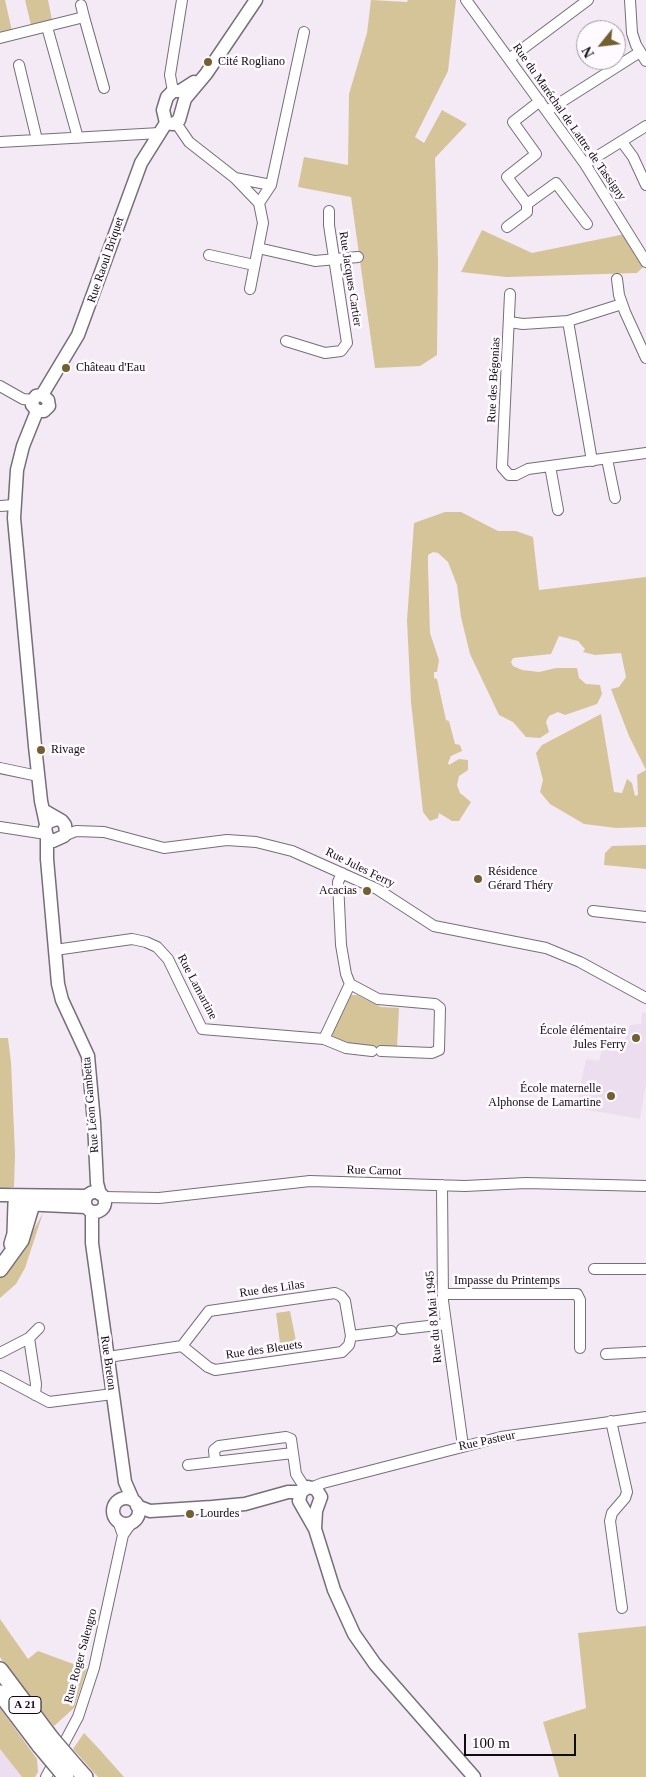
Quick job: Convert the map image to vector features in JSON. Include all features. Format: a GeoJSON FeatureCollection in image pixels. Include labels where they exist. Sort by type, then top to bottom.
{"type":"FeatureCollection","features":[{"type":"Feature","properties":{"kind":"highway"},"geometry":{"type":"LineString","coordinates":[[0,1269],[21,1240],[32,1200]]}},
{"type":"Feature","properties":{"kind":"highway"},"geometry":{"type":"LineString","coordinates":[[0,1262],[12,1243],[15,1234],[16,1203]]}},
{"type":"Feature","properties":{"kind":"highway","name":"A 21"},"geometry":{"type":"LineString","coordinates":[[0,1670],[46,1742]]}},
{"type":"Feature","properties":{"kind":"highway","name":"A 21"},"geometry":{"type":"LineString","coordinates":[[0,1693],[75,1773]]}},
{"type":"Feature","properties":{"kind":"main road"},"geometry":{"type":"LineString","coordinates":[[167,126],[163,116],[164,102],[206,74],[256,0]]}},
{"type":"Feature","properties":{"kind":"main road","name":"Rue Raoul Briquet"},"geometry":{"type":"LineString","coordinates":[[23,632],[14,505],[17,470],[22,446],[38,402],[49,387],[78,335],[141,163],[167,126],[183,113],[180,93]]}},
{"type":"Feature","properties":{"kind":"main road","name":"Rue Léon Gambetta"},"geometry":{"type":"LineString","coordinates":[[23,632],[38,776],[44,810],[55,831],[46,854],[59,990],[88,1056],[94,1122],[95,1199]]}},
{"type":"Feature","properties":{"kind":"main road"},"geometry":{"type":"LineString","coordinates":[[0,1195],[32,1200],[95,1199]]}},
{"type":"Feature","properties":{"kind":"main road"},"geometry":{"type":"LineString","coordinates":[[0,1203],[16,1203],[59,1196],[95,1199]]}},
{"type":"Feature","properties":{"kind":"main road","name":"Rue Breton"},"geometry":{"type":"LineString","coordinates":[[95,1199],[92,1243],[125,1482],[135,1512]]}},
{"type":"Feature","properties":{"kind":"main road","name":"Rue Breton"},"geometry":{"type":"LineString","coordinates":[[117,1502],[125,1482]]}},
{"type":"Feature","properties":{"kind":"main road"},"geometry":{"type":"LineString","coordinates":[[135,1512],[125,1498],[117,1502],[113,1509],[118,1521],[135,1512],[245,1504],[304,1496],[334,1590],[362,1647],[474,1777]]}},
{"type":"Feature","properties":{"kind":"street"},"geometry":{"type":"LineString","coordinates":[[180,93],[170,75],[182,0]]}},
{"type":"Feature","properties":{"kind":"street","name":"Rue du Maréchal de Lattre de Tassigny"},"geometry":{"type":"LineString","coordinates":[[466,0],[586,164],[643,247],[646,262]]}},
{"type":"Feature","properties":{"kind":"street"},"geometry":{"type":"LineString","coordinates":[[509,59],[588,0]]}},
{"type":"Feature","properties":{"kind":"street"},"geometry":{"type":"LineString","coordinates":[[547,111],[643,57],[632,33],[631,1]]}},
{"type":"Feature","properties":{"kind":"street"},"geometry":{"type":"LineString","coordinates":[[81,6],[104,88]]}},
{"type":"Feature","properties":{"kind":"street"},"geometry":{"type":"LineString","coordinates":[[0,38],[84,17]]}},
{"type":"Feature","properties":{"kind":"street"},"geometry":{"type":"LineString","coordinates":[[47,27],[78,138]]}},
{"type":"Feature","properties":{"kind":"street"},"geometry":{"type":"LineString","coordinates":[[258,203],[271,185],[304,32]]}},
{"type":"Feature","properties":{"kind":"street"},"geometry":{"type":"LineString","coordinates":[[19,65],[37,140]]}},
{"type":"Feature","properties":{"kind":"street"},"geometry":{"type":"LineString","coordinates":[[507,227],[527,212],[527,204],[506,176],[536,154],[512,122],[540,101]]}},
{"type":"Feature","properties":{"kind":"street"},"geometry":{"type":"LineString","coordinates":[[0,142],[78,138],[167,126],[235,178],[258,203],[263,223],[250,289]]}},
{"type":"Feature","properties":{"kind":"street"},"geometry":{"type":"LineString","coordinates":[[586,164],[646,126]]}},
{"type":"Feature","properties":{"kind":"street"},"geometry":{"type":"LineString","coordinates":[[622,142],[646,185]]}},
{"type":"Feature","properties":{"kind":"street"},"geometry":{"type":"LineString","coordinates":[[235,178],[271,185]]}},
{"type":"Feature","properties":{"kind":"street"},"geometry":{"type":"LineString","coordinates":[[527,204],[556,183],[587,224]]}},
{"type":"Feature","properties":{"kind":"street","name":"Rue Jacques Cartier"},"geometry":{"type":"LineString","coordinates":[[286,341],[325,352],[341,351],[346,347],[348,338],[329,225],[329,211]]}},
{"type":"Feature","properties":{"kind":"street"},"geometry":{"type":"LineString","coordinates":[[258,248],[315,261],[358,256]]}},
{"type":"Feature","properties":{"kind":"street"},"geometry":{"type":"LineString","coordinates":[[209,255],[254,265]]}},
{"type":"Feature","properties":{"kind":"street"},"geometry":{"type":"LineString","coordinates":[[617,280],[622,304],[646,358]]}},
{"type":"Feature","properties":{"kind":"street","name":"Rue des Bégonias"},"geometry":{"type":"LineString","coordinates":[[510,294],[502,467],[509,474],[516,475],[528,470],[550,466]]}},
{"type":"Feature","properties":{"kind":"street"},"geometry":{"type":"LineString","coordinates":[[509,322],[523,324],[568,321],[622,304]]}},
{"type":"Feature","properties":{"kind":"street"},"geometry":{"type":"LineString","coordinates":[[568,321],[592,461]]}},
{"type":"Feature","properties":{"kind":"street"},"geometry":{"type":"LineString","coordinates":[[0,386],[23,399],[38,402]]}},
{"type":"Feature","properties":{"kind":"street"},"geometry":{"type":"LineString","coordinates":[[558,510],[550,466],[646,453]]}},
{"type":"Feature","properties":{"kind":"street"},"geometry":{"type":"LineString","coordinates":[[607,459],[615,498]]}},
{"type":"Feature","properties":{"kind":"street"},"geometry":{"type":"LineString","coordinates":[[0,506],[14,505]]}},
{"type":"Feature","properties":{"kind":"street"},"geometry":{"type":"LineString","coordinates":[[0,768],[38,776]]}},
{"type":"Feature","properties":{"kind":"street","name":"Rue Jules Ferry"},"geometry":{"type":"LineString","coordinates":[[0,827],[104,832],[164,848],[227,840],[256,842],[292,851],[388,895],[434,926],[546,948],[580,962],[646,998]]}},
{"type":"Feature","properties":{"kind":"street"},"geometry":{"type":"LineString","coordinates":[[342,873],[338,882],[341,945],[346,974],[350,984],[378,999],[435,1004],[440,1008],[439,1050],[432,1053],[376,1051],[346,1048],[324,1039],[350,984]]}},
{"type":"Feature","properties":{"kind":"street"},"geometry":{"type":"LineString","coordinates":[[593,911],[646,917]]}},
{"type":"Feature","properties":{"kind":"street","name":"Rue Lamartine"},"geometry":{"type":"LineString","coordinates":[[54,950],[126,940],[146,942],[156,947],[168,959],[202,1029],[324,1039]]}},
{"type":"Feature","properties":{"kind":"street","name":"Rue Carnot"},"geometry":{"type":"LineString","coordinates":[[95,1199],[159,1198],[310,1181],[442,1185],[526,1183],[646,1186]]}},
{"type":"Feature","properties":{"kind":"street","name":"Rue du 8 Mai 1945"},"geometry":{"type":"LineString","coordinates":[[442,1185],[443,1294],[463,1446]]}},
{"type":"Feature","properties":{"kind":"street"},"geometry":{"type":"LineString","coordinates":[[594,1269],[646,1269]]}},
{"type":"Feature","properties":{"kind":"street","name":"Rue des Lilas"},"geometry":{"type":"LineString","coordinates":[[182,1346],[209,1311],[335,1294],[342,1296],[345,1301],[352,1336]]}},
{"type":"Feature","properties":{"kind":"street","name":"Impasse du Printemps"},"geometry":{"type":"LineString","coordinates":[[443,1294],[577,1294],[580,1300],[580,1348]]}},
{"type":"Feature","properties":{"kind":"street"},"geometry":{"type":"LineString","coordinates":[[402,1329],[446,1324]]}},
{"type":"Feature","properties":{"kind":"street"},"geometry":{"type":"LineString","coordinates":[[0,1353],[29,1338],[39,1328]]}},
{"type":"Feature","properties":{"kind":"street"},"geometry":{"type":"LineString","coordinates":[[352,1336],[391,1331]]}},
{"type":"Feature","properties":{"kind":"street","name":"Rue des Bleuets"},"geometry":{"type":"LineString","coordinates":[[182,1346],[208,1367],[215,1370],[342,1352],[349,1345],[352,1336]]}},
{"type":"Feature","properties":{"kind":"street"},"geometry":{"type":"LineString","coordinates":[[29,1338],[36,1384],[35,1395]]}},
{"type":"Feature","properties":{"kind":"street"},"geometry":{"type":"LineString","coordinates":[[108,1357],[182,1346]]}},
{"type":"Feature","properties":{"kind":"street"},"geometry":{"type":"LineString","coordinates":[[606,1354],[646,1352]]}},
{"type":"Feature","properties":{"kind":"street"},"geometry":{"type":"LineString","coordinates":[[0,1376],[49,1402],[113,1394]]}},
{"type":"Feature","properties":{"kind":"street","name":"Rue Pasteur"},"geometry":{"type":"LineString","coordinates":[[304,1496],[332,1481],[501,1437],[646,1416]]}},
{"type":"Feature","properties":{"kind":"street"},"geometry":{"type":"LineString","coordinates":[[611,1421],[626,1492],[625,1498],[612,1513],[610,1521],[622,1608]]}},
{"type":"Feature","properties":{"kind":"street"},"geometry":{"type":"LineString","coordinates":[[215,1461],[214,1450],[219,1446],[286,1437],[291,1439],[296,1474],[295,1481],[304,1496]]}},
{"type":"Feature","properties":{"kind":"street"},"geometry":{"type":"LineString","coordinates":[[188,1465],[293,1453]]}},
{"type":"Feature","properties":{"kind":"street","name":"Rue Roger Salengro"},"geometry":{"type":"LineString","coordinates":[[46,1777],[72,1730],[94,1668],[123,1535],[135,1512]]}},
{"type":"Feature","properties":{"kind":"street"},"geometry":{"type":"LineString","coordinates":[[118,1521],[123,1535]]}},
{"type":"Feature","properties":{"kind":"shaded area"},"geometry":{"type":"Polygon","coordinates":[[[0,0],[5,0],[12,31],[0,34],[0,0]]]}},
{"type":"Feature","properties":{"kind":"shaded area"},"geometry":{"type":"Polygon","coordinates":[[[25,0],[48,0],[52,20],[31,25],[25,0]]]}},
{"type":"Feature","properties":{"kind":"shaded area"},"geometry":{"type":"Polygon","coordinates":[[[371,0],[407,2],[408,0],[456,0],[448,71],[415,137],[424,143],[442,110],[467,124],[435,158],[438,262],[437,355],[420,366],[375,368],[351,197],[298,187],[304,157],[348,165],[349,94],[367,33],[371,0]]]}},
{"type":"Feature","properties":{"kind":"shaded area"},"geometry":{"type":"Polygon","coordinates":[[[482,230],[532,253],[625,234],[644,266],[637,273],[506,277],[461,272],[482,230]]]}},
{"type":"Feature","properties":{"kind":"shaded area"},"geometry":{"type":"Polygon","coordinates":[[[445,512],[461,512],[498,531],[516,531],[533,537],[539,590],[646,577],[646,770],[629,736],[611,689],[619,687],[626,677],[621,653],[595,655],[583,652],[585,649],[578,641],[559,636],[551,654],[513,658],[511,662],[513,666],[522,670],[539,672],[556,668],[577,668],[579,678],[586,684],[600,685],[602,694],[597,704],[565,715],[558,712],[549,716],[546,722],[549,732],[540,738],[526,737],[513,722],[499,715],[470,654],[461,617],[457,585],[448,562],[438,553],[433,552],[428,555],[430,633],[439,660],[437,672],[434,672],[434,678],[437,679],[446,720],[449,721],[455,744],[460,745],[462,751],[451,756],[448,763],[449,765],[459,759],[468,760],[468,770],[459,776],[457,785],[460,793],[471,802],[459,821],[452,821],[439,813],[438,818],[430,821],[423,812],[411,702],[407,620],[414,523],[445,512]]]}},
{"type":"Feature","properties":{"kind":"shaded area"},"geometry":{"type":"Polygon","coordinates":[[[601,714],[614,792],[622,793],[627,779],[632,783],[635,796],[638,795],[637,775],[646,770],[646,827],[616,828],[584,824],[550,804],[540,792],[543,780],[536,753],[542,745],[601,714]]]}},
{"type":"Feature","properties":{"kind":"shaded area"},"geometry":{"type":"Polygon","coordinates":[[[646,845],[646,869],[604,865],[605,853],[612,846],[646,845]]]}},
{"type":"Feature","properties":{"kind":"shaded area"},"geometry":{"type":"Polygon","coordinates":[[[350,995],[357,995],[381,1007],[399,1008],[397,1048],[354,1045],[335,1041],[332,1034],[350,995]]]}},
{"type":"Feature","properties":{"kind":"shaded area","name":"École maternelle Alphonse de Lamartine"},"geometry":{"type":"Polygon","coordinates":[[[642,1012],[646,1013],[646,1083],[640,1119],[576,1108],[586,1059],[599,1061],[602,1048],[621,1051],[630,1025],[641,1024],[642,1012]]]}},
{"type":"Feature","properties":{"kind":"shaded area"},"geometry":{"type":"Polygon","coordinates":[[[0,1038],[8,1038],[11,1062],[15,1154],[14,1187],[0,1189],[0,1038]]]}},
{"type":"Feature","properties":{"kind":"shaded area"},"geometry":{"type":"Polygon","coordinates":[[[43,1213],[25,1268],[16,1284],[0,1298],[0,1276],[19,1256],[43,1213]]]}},
{"type":"Feature","properties":{"kind":"shaded area"},"geometry":{"type":"Polygon","coordinates":[[[290,1311],[296,1341],[293,1342],[289,1349],[281,1351],[276,1313],[290,1311]]]}},
{"type":"Feature","properties":{"kind":"shaded area"},"geometry":{"type":"Polygon","coordinates":[[[0,1619],[28,1659],[38,1651],[87,1669],[74,1708],[54,1726],[12,1676],[0,1657],[0,1619]]]}},
{"type":"Feature","properties":{"kind":"shaded area"},"geometry":{"type":"Polygon","coordinates":[[[646,1626],[646,1777],[559,1777],[543,1722],[586,1708],[578,1633],[646,1626]]]}},
{"type":"Feature","properties":{"kind":"shaded area"},"geometry":{"type":"Polygon","coordinates":[[[0,1708],[37,1759],[38,1772],[35,1777],[22,1777],[0,1749],[0,1708]]]}},
{"type":"Feature","properties":{"kind":"shaded area"},"geometry":{"type":"Polygon","coordinates":[[[84,1733],[124,1777],[98,1777],[73,1749],[84,1733]]]}},
{"type":"Feature","properties":{"kind":"shaded area"},"geometry":{"type":"Polygon","coordinates":[[[0,1749],[22,1777],[0,1777],[0,1749]]]}},
{"type":"Feature","properties":{"kind":"place","name":"Cité Rogliano"},"geometry":{"type":"Point","coordinates":[208,62]}},
{"type":"Feature","properties":{"kind":"place","name":"Château d'Eau"},"geometry":{"type":"Point","coordinates":[66,368]}},
{"type":"Feature","properties":{"kind":"place","name":"Rivage"},"geometry":{"type":"Point","coordinates":[41,750]}},
{"type":"Feature","properties":{"kind":"place","name":"Résidence Gérard Théry"},"geometry":{"type":"Point","coordinates":[478,879]}},
{"type":"Feature","properties":{"kind":"place","name":"Acacias"},"geometry":{"type":"Point","coordinates":[367,891]}},
{"type":"Feature","properties":{"kind":"place","name":"École élémentaire Jules Ferry"},"geometry":{"type":"Point","coordinates":[636,1038]}},
{"type":"Feature","properties":{"kind":"place","name":"École maternelle Alphonse de Lamartine"},"geometry":{"type":"Point","coordinates":[611,1096]}},
{"type":"Feature","properties":{"kind":"place","name":"Lourdes"},"geometry":{"type":"Point","coordinates":[190,1514]}}]}
